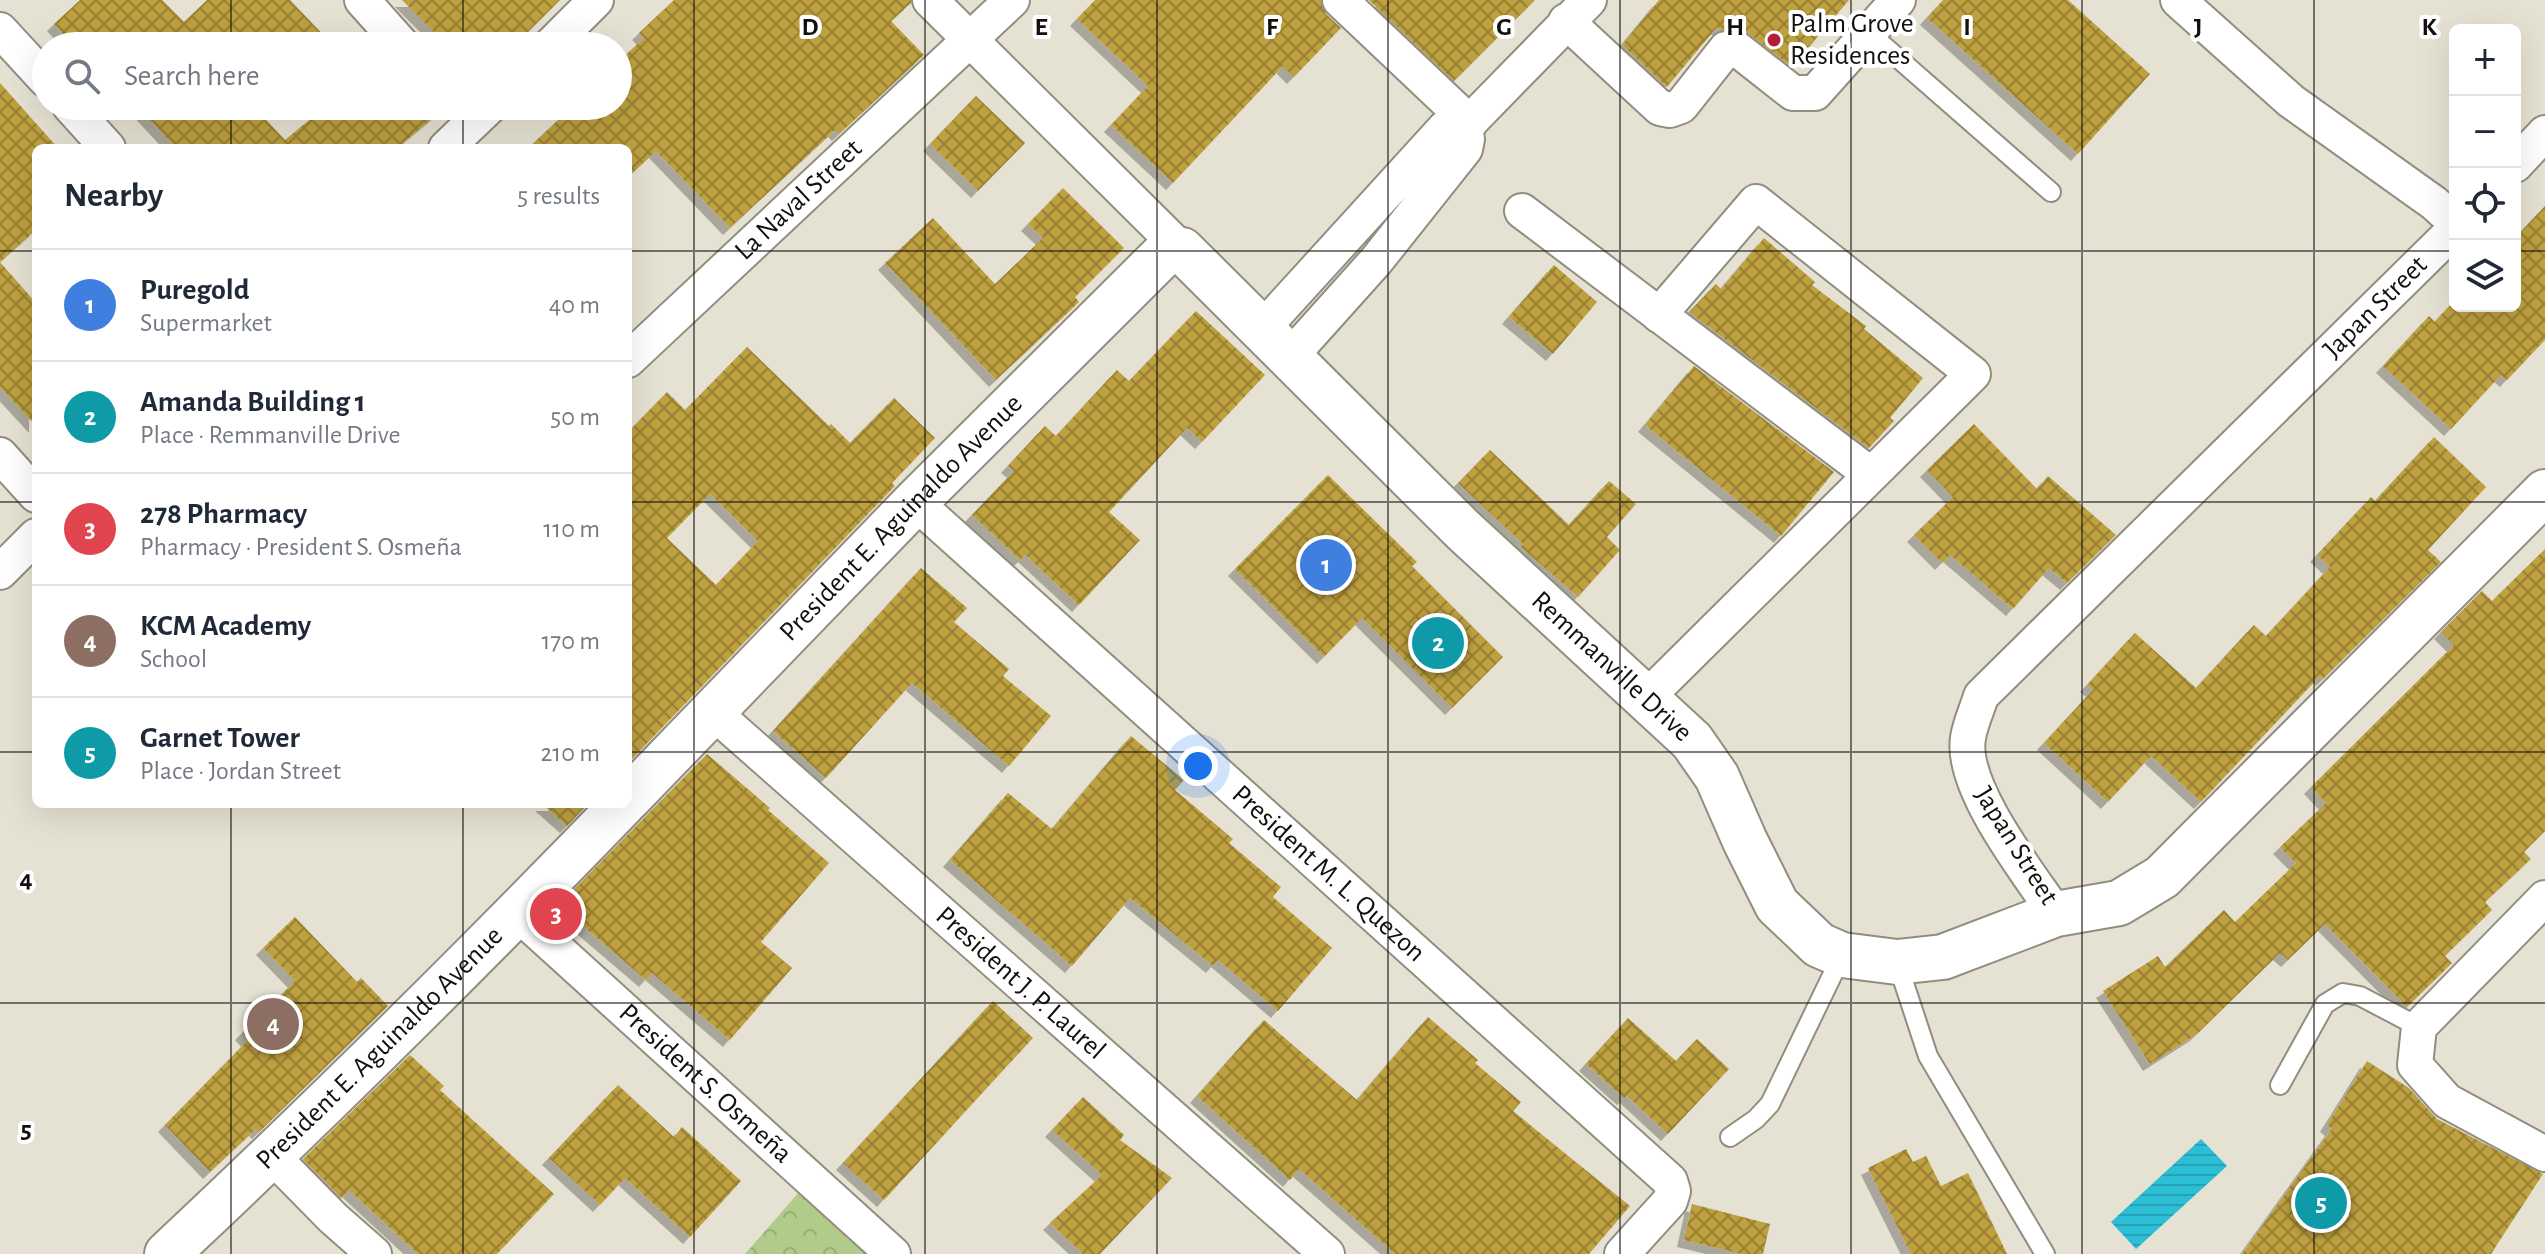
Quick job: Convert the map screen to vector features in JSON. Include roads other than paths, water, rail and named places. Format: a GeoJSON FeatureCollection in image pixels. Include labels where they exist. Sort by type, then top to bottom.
{"type":"FeatureCollection","features":[{"type":"Feature","properties":{"kind":"main road","name":"Remmanville Drive"},"geometry":{"type":"LineString","coordinates":[[1182,250],[1462,529],[1692,741],[1717,777],[1777,905],[1819,945],[1842,955],[1897,962],[1943,957],[2056,914]]}},
{"type":"Feature","properties":{"kind":"main road","name":"President E. Aguinaldo Avenue"},"geometry":{"type":"LineString","coordinates":[[632,795],[915,502],[1166,252],[1182,250]]}},
{"type":"Feature","properties":{"kind":"main road","name":"Japan Street"},"geometry":{"type":"LineString","coordinates":[[2056,914],[2119,903],[2162,877],[2545,492]]}},
{"type":"Feature","properties":{"kind":"main road","name":"President E. Aguinaldo Avenue"},"geometry":{"type":"LineString","coordinates":[[167,1254],[272,1156],[619,808]]}},
{"type":"Feature","properties":{"kind":"street"},"geometry":{"type":"LineString","coordinates":[[362,0],[391,32]]}},
{"type":"Feature","properties":{"kind":"street"},"geometry":{"type":"LineString","coordinates":[[564,32],[596,0]]}},
{"type":"Feature","properties":{"kind":"street"},"geometry":{"type":"LineString","coordinates":[[930,0],[1182,250]]}},
{"type":"Feature","properties":{"kind":"street"},"geometry":{"type":"LineString","coordinates":[[1275,344],[1346,295],[1465,149],[1467,139],[1466,126],[1340,0]]}},
{"type":"Feature","properties":{"kind":"street"},"geometry":{"type":"LineString","coordinates":[[1275,344],[1318,271],[1445,128],[1466,126],[1578,11],[1660,108],[1670,110],[1681,106],[1726,49],[1731,48],[1737,49],[1793,93],[1815,93],[1898,0]]}},
{"type":"Feature","properties":{"kind":"street"},"geometry":{"type":"LineString","coordinates":[[2178,0],[2291,101],[2449,217]]}},
{"type":"Feature","properties":{"kind":"street","name":"La Naval Street"},"geometry":{"type":"LineString","coordinates":[[632,356],[969,40],[997,5]]}},
{"type":"Feature","properties":{"kind":"street"},"geometry":{"type":"LineString","coordinates":[[0,30],[32,65]]}},
{"type":"Feature","properties":{"kind":"street"},"geometry":{"type":"LineString","coordinates":[[83,120],[104,144]]}},
{"type":"Feature","properties":{"kind":"street"},"geometry":{"type":"LineString","coordinates":[[449,144],[467,120]]}},
{"type":"Feature","properties":{"kind":"street"},"geometry":{"type":"LineString","coordinates":[[2521,159],[2545,133]]}},
{"type":"Feature","properties":{"kind":"street"},"geometry":{"type":"LineString","coordinates":[[1646,698],[1973,374],[1756,202],[1659,315]]}},
{"type":"Feature","properties":{"kind":"street"},"geometry":{"type":"LineString","coordinates":[[1372,209],[1400,231]]}},
{"type":"Feature","properties":{"kind":"street"},"geometry":{"type":"LineString","coordinates":[[1522,211],[1870,474]]}},
{"type":"Feature","properties":{"kind":"street","name":"Japan Street"},"geometry":{"type":"LineString","coordinates":[[2056,914],[1993,821],[1974,782],[1967,740],[1981,696],[2449,235]]}},
{"type":"Feature","properties":{"kind":"street"},"geometry":{"type":"LineString","coordinates":[[1318,271],[1346,295]]}},
{"type":"Feature","properties":{"kind":"street"},"geometry":{"type":"LineString","coordinates":[[0,455],[32,491]]}},
{"type":"Feature","properties":{"kind":"street","name":"President M. L. Quezon"},"geometry":{"type":"LineString","coordinates":[[915,502],[1670,1181],[1673,1191],[1670,1201],[1622,1254]]}},
{"type":"Feature","properties":{"kind":"street"},"geometry":{"type":"LineString","coordinates":[[0,572],[32,540]]}},
{"type":"Feature","properties":{"kind":"street","name":"President J. P. Laurel"},"geometry":{"type":"LineString","coordinates":[[713,712],[1327,1254]]}},
{"type":"Feature","properties":{"kind":"street"},"geometry":{"type":"LineString","coordinates":[[2545,898],[2419,1027],[2415,1065],[2447,1101],[2545,1154]]}},
{"type":"Feature","properties":{"kind":"street","name":"President S. Osmeña"},"geometry":{"type":"LineString","coordinates":[[517,913],[893,1254]]}},
{"type":"Feature","properties":{"kind":"street"},"geometry":{"type":"LineString","coordinates":[[272,1156],[374,1254]]}},
{"type":"Feature","properties":{"kind":"lane"},"geometry":{"type":"LineString","coordinates":[[1868,32],[2051,192]]}},
{"type":"Feature","properties":{"kind":"lane"},"geometry":{"type":"LineString","coordinates":[[1730,1137],[1756,1119],[1770,1104],[1842,955]]}},
{"type":"Feature","properties":{"kind":"lane"},"geometry":{"type":"LineString","coordinates":[[1897,962],[1928,1056],[2045,1254]]}},
{"type":"Feature","properties":{"kind":"lane"},"geometry":{"type":"LineString","coordinates":[[2280,1085],[2325,1004],[2343,993],[2360,996],[2419,1027]]}},
{"type":"Feature","properties":{"kind":"water"},"geometry":{"type":"Polygon","coordinates":[[[2201,1139],[2227,1166],[2136,1249],[2111,1222],[2201,1139]]]}},
{"type":"Feature","properties":{"kind":"place","name":"Palm Grove Residences"},"geometry":{"type":"Point","coordinates":[1774,40]}},
{"type":"Feature","properties":{"kind":"place","name":"Puregold"},"geometry":{"type":"Point","coordinates":[1326,565]}},
{"type":"Feature","properties":{"kind":"place","name":"Amanda Building 1"},"geometry":{"type":"Point","coordinates":[1438,643]}},
{"type":"Feature","properties":{"kind":"place","name":"278 Pharmacy"},"geometry":{"type":"Point","coordinates":[556,914]}},
{"type":"Feature","properties":{"kind":"place","name":"KCM Academy"},"geometry":{"type":"Point","coordinates":[273,1024]}},
{"type":"Feature","properties":{"kind":"place","name":"Garnet Tower"},"geometry":{"type":"Point","coordinates":[2321,1203]}}]}
